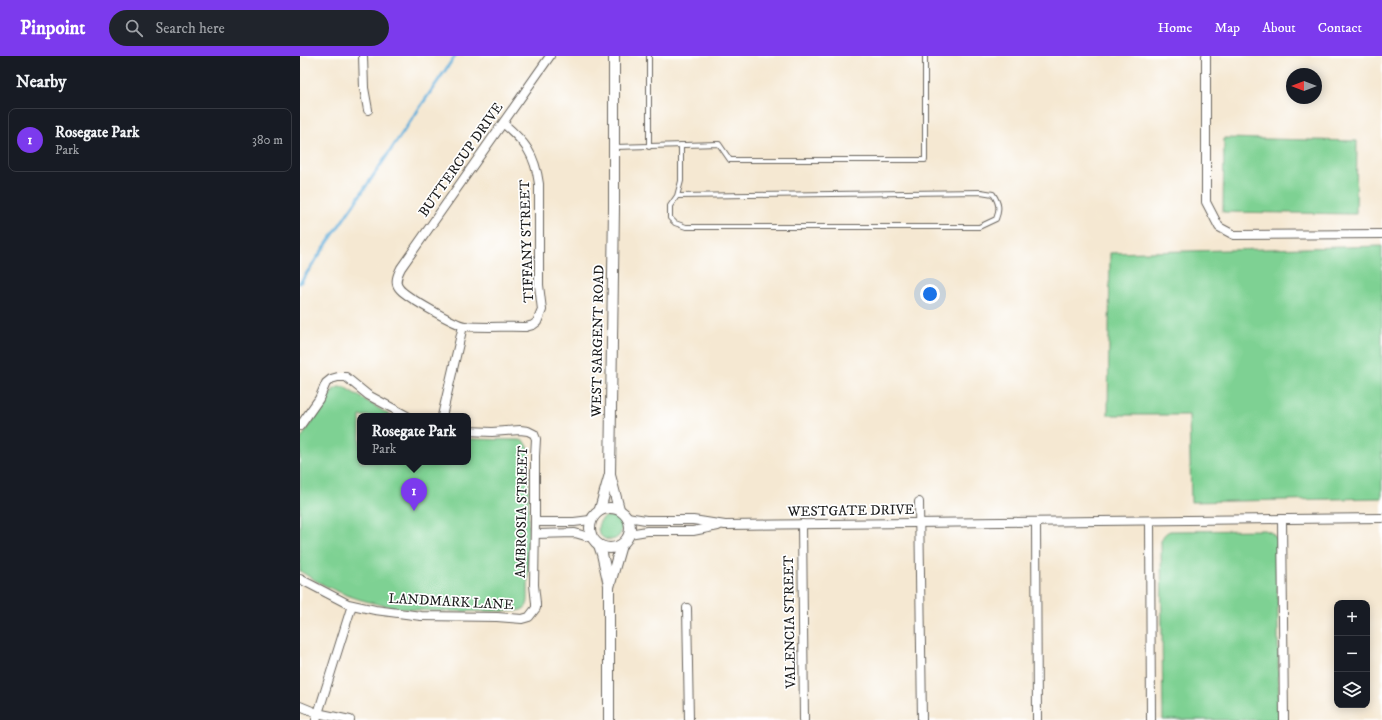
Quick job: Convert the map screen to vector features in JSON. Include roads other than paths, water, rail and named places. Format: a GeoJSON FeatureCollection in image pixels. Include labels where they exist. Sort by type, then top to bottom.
{"type":"FeatureCollection","features":[{"type":"Feature","properties":{"kind":"street"},"geometry":{"type":"LineString","coordinates":[[363,56],[364,88],[368,110]]}},
{"type":"Feature","properties":{"kind":"street","name":"BUTTERCUP DRIVE"},"geometry":{"type":"LineString","coordinates":[[463,326],[410,297],[398,287],[397,281],[402,268],[550,56]]}},
{"type":"Feature","properties":{"kind":"street","name":"WEST SARGENT ROAD"},"geometry":{"type":"LineString","coordinates":[[600,509],[610,474],[614,208],[614,56]]}},
{"type":"Feature","properties":{"kind":"street"},"geometry":{"type":"LineString","coordinates":[[1206,56],[1206,202],[1219,227],[1234,235],[1382,234]]}},
{"type":"Feature","properties":{"kind":"street","name":"TIFFANY STREET"},"geometry":{"type":"LineString","coordinates":[[463,326],[526,327],[538,322],[542,310],[539,285],[538,174],[527,148],[503,123]]}},
{"type":"Feature","properties":{"kind":"street"},"geometry":{"type":"LineString","coordinates":[[443,413],[463,326]]}},
{"type":"Feature","properties":{"kind":"street"},"geometry":{"type":"LineString","coordinates":[[300,426],[319,400],[326,383],[331,379],[338,377],[346,377],[368,395],[401,413]]}},
{"type":"Feature","properties":{"kind":"street","name":"AMBROSIA STREET"},"geometry":{"type":"LineString","coordinates":[[471,431],[492,432],[520,430],[528,431],[534,434],[536,439],[534,585],[536,608],[533,613]]}},
{"type":"Feature","properties":{"kind":"street","name":"WEST SARGENT ROAD"},"geometry":{"type":"LineString","coordinates":[[610,474],[619,509]]}},
{"type":"Feature","properties":{"kind":"street"},"geometry":{"type":"LineString","coordinates":[[919,502],[922,720]]}},
{"type":"Feature","properties":{"kind":"street"},"geometry":{"type":"LineString","coordinates":[[535,534],[574,534],[595,542],[610,548],[621,545],[626,540],[629,534],[630,523],[627,517],[619,509],[613,507],[600,509],[590,520],[590,532],[595,542],[602,554],[610,587],[609,720]]}},
{"type":"Feature","properties":{"kind":"street","name":"WESTGATE DRIVE"},"geometry":{"type":"LineString","coordinates":[[627,517],[646,520],[693,520],[725,525],[1382,518]]}},
{"type":"Feature","properties":{"kind":"street"},"geometry":{"type":"LineString","coordinates":[[1282,519],[1284,720]]}},
{"type":"Feature","properties":{"kind":"street"},"geometry":{"type":"LineString","coordinates":[[535,522],[574,522],[590,520]]}},
{"type":"Feature","properties":{"kind":"street"},"geometry":{"type":"LineString","coordinates":[[1150,521],[1151,720]]}},
{"type":"Feature","properties":{"kind":"street"},"geometry":{"type":"LineString","coordinates":[[1036,522],[1038,720]]}},
{"type":"Feature","properties":{"kind":"street","name":"VALENCIA STREET"},"geometry":{"type":"LineString","coordinates":[[802,524],[804,720]]}},
{"type":"Feature","properties":{"kind":"street","name":"WESTGATE DRIVE"},"geometry":{"type":"LineString","coordinates":[[629,534],[646,531],[694,531],[725,525]]}},
{"type":"Feature","properties":{"kind":"street"},"geometry":{"type":"LineString","coordinates":[[610,587],[621,545]]}},
{"type":"Feature","properties":{"kind":"street","name":"LANDMARK LANE"},"geometry":{"type":"LineString","coordinates":[[300,579],[352,605],[388,612],[421,616],[497,617],[522,619],[529,617],[533,613]]}},
{"type":"Feature","properties":{"kind":"street"},"geometry":{"type":"LineString","coordinates":[[317,716],[352,605]]}},
{"type":"Feature","properties":{"kind":"street"},"geometry":{"type":"LineString","coordinates":[[687,608],[689,720]]}},
{"type":"Feature","properties":{"kind":"street"},"geometry":{"type":"LineString","coordinates":[[300,706],[317,716],[350,720]]}},
{"type":"Feature","properties":{"kind":"lane"},"geometry":{"type":"LineString","coordinates":[[649,56],[649,147]]}},
{"type":"Feature","properties":{"kind":"lane"},"geometry":{"type":"LineString","coordinates":[[614,147],[719,144],[730,160],[926,160],[925,56]]}},
{"type":"Feature","properties":{"kind":"lane"},"geometry":{"type":"LineString","coordinates":[[677,196],[981,192],[993,194],[998,201],[999,211],[996,219],[979,227],[686,227],[675,223],[670,218],[670,206],[677,196],[681,181],[681,145]]}},
{"type":"Feature","properties":{"kind":"waterway"},"geometry":{"type":"LineString","coordinates":[[300,283],[455,56]]}},
{"type":"Feature","properties":{"kind":"place","name":"Rosegate Park"},"geometry":{"type":"Point","coordinates":[414,511]}}]}
